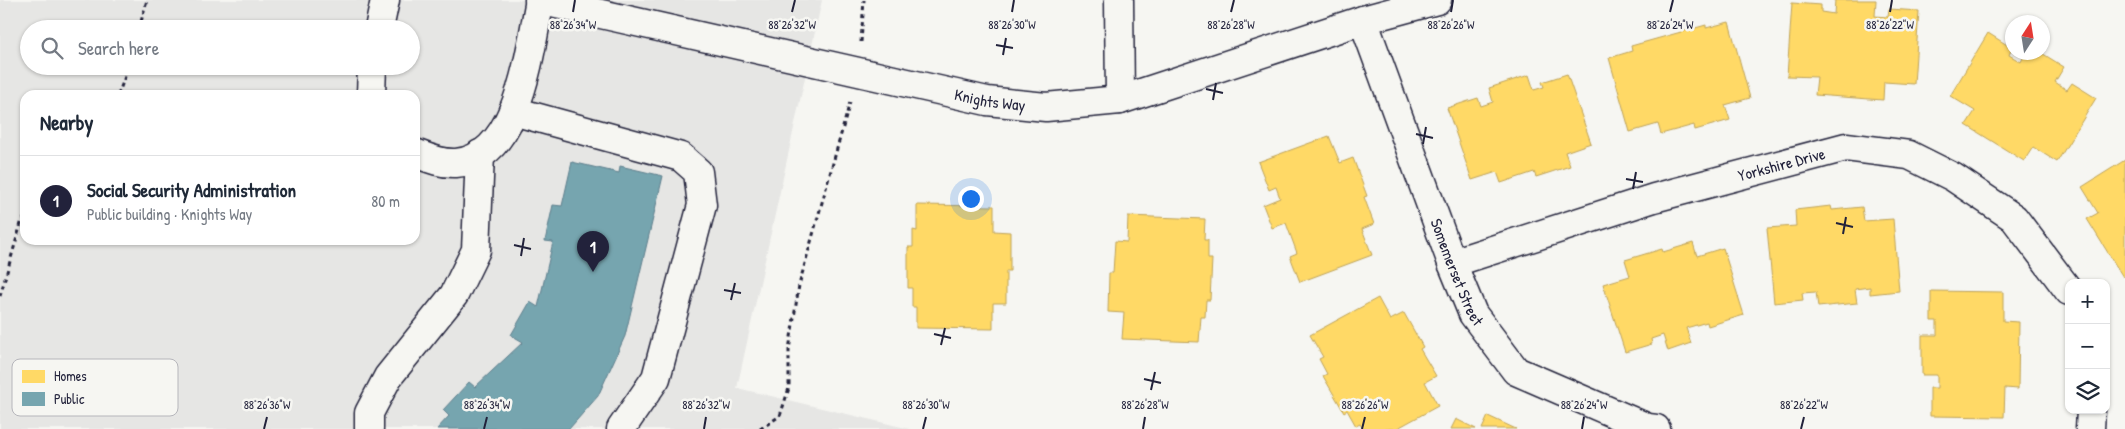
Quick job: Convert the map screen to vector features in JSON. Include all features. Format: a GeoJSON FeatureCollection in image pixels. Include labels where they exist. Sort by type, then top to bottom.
{"type":"FeatureCollection","features":[{"type":"Feature","properties":{"kind":"street"},"geometry":{"type":"LineString","coordinates":[[381,20],[385,0]]}},
{"type":"Feature","properties":{"kind":"street"},"geometry":{"type":"LineString","coordinates":[[420,154],[458,163],[480,154],[500,137],[514,111],[520,93],[540,0]]}},
{"type":"Feature","properties":{"kind":"street","name":"Knights Way"},"geometry":{"type":"LineString","coordinates":[[540,0],[987,101],[1046,107],[1120,100],[1364,20],[1437,0]]}},
{"type":"Feature","properties":{"kind":"street"},"geometry":{"type":"LineString","coordinates":[[1119,0],[1120,100]]}},
{"type":"Feature","properties":{"kind":"street","name":"Somemerset Street"},"geometry":{"type":"LineString","coordinates":[[1364,20],[1452,263],[1473,314],[1516,371],[1648,428],[1656,429]]}},
{"type":"Feature","properties":{"kind":"street"},"geometry":{"type":"LineString","coordinates":[[371,90],[372,75]]}},
{"type":"Feature","properties":{"kind":"street"},"geometry":{"type":"LineString","coordinates":[[514,111],[681,157],[698,172],[702,205],[656,378],[621,429]]}},
{"type":"Feature","properties":{"kind":"street","name":"Yorkshire Drive"},"geometry":{"type":"LineString","coordinates":[[1452,263],[1654,198],[1846,148],[1909,155],[1953,177],[2014,218],[2065,286]]}},
{"type":"Feature","properties":{"kind":"street"},"geometry":{"type":"LineString","coordinates":[[369,429],[370,413],[388,377],[454,295],[476,250],[480,154]]}},
{"type":"Feature","properties":{"kind":"street"},"geometry":{"type":"LineString","coordinates":[[2090,429],[2091,414]]}},
{"type":"Feature","properties":{"kind":"path"},"geometry":{"type":"LineString","coordinates":[[141,20],[147,0]]}},
{"type":"Feature","properties":{"kind":"path"},"geometry":{"type":"LineString","coordinates":[[760,429],[780,416],[789,388],[789,350],[799,285],[858,72],[864,0]]}},
{"type":"Feature","properties":{"kind":"path"},"geometry":{"type":"LineString","coordinates":[[120,90],[126,75]]}},
{"type":"Feature","properties":{"kind":"path"},"geometry":{"type":"LineString","coordinates":[[0,296],[20,227]]}},
{"type":"Feature","properties":{"kind":"shaded area"},"geometry":{"type":"Polygon","coordinates":[[[0,0],[822,0],[737,388],[910,429],[0,429],[0,0]]]}},
{"type":"Feature","properties":{"kind":"building: Homes"},"geometry":{"type":"Polygon","coordinates":[[[1835,0],[1876,0],[1875,16],[1888,17],[1889,9],[1919,11],[1914,84],[1884,82],[1883,100],[1815,95],[1817,77],[1787,76],[1792,3],[1821,5],[1821,12],[1834,14],[1835,0]]]}},
{"type":"Feature","properties":{"kind":"building: Homes"},"geometry":{"type":"Polygon","coordinates":[[[1729,22],[1750,98],[1725,105],[1730,120],[1695,130],[1694,125],[1661,134],[1658,124],[1630,132],[1609,58],[1632,51],[1631,46],[1706,25],[1706,28],[1729,22]]]}},
{"type":"Feature","properties":{"kind":"building: Homes"},"geometry":{"type":"Polygon","coordinates":[[[1988,33],[2005,44],[2005,60],[2018,60],[2021,62],[2022,60],[2050,60],[2050,58],[2064,67],[2055,82],[2067,90],[2072,83],[2096,98],[2057,162],[2033,147],[2024,161],[1966,125],[1975,111],[1950,96],[1988,33]]]}},
{"type":"Feature","properties":{"kind":"building: Homes"},"geometry":{"type":"Polygon","coordinates":[[[1567,74],[1591,143],[1565,152],[1570,166],[1536,177],[1534,172],[1501,183],[1497,172],[1472,180],[1447,108],[1478,98],[1481,106],[1493,102],[1489,88],[1529,75],[1534,90],[1544,87],[1542,82],[1567,74]]]}},
{"type":"Feature","properties":{"kind":"building: Homes"},"geometry":{"type":"Polygon","coordinates":[[[1329,136],[1340,163],[1353,158],[1367,196],[1364,197],[1374,224],[1362,229],[1372,255],[1300,282],[1290,256],[1297,253],[1286,223],[1272,228],[1263,205],[1280,198],[1276,187],[1269,190],[1258,162],[1329,136]]]}},
{"type":"Feature","properties":{"kind":"building: Homes"},"geometry":{"type":"Polygon","coordinates":[[[2125,160],[2125,275],[2123,277],[2087,219],[2098,213],[2082,187],[2125,160]]]}},
{"type":"Feature","properties":{"kind":"building: Homes"},"geometry":{"type":"Polygon","coordinates":[[[917,205],[994,206],[994,231],[1010,232],[1010,271],[1006,271],[1006,303],[993,303],[993,329],[916,328],[916,307],[912,307],[912,288],[908,288],[908,247],[913,247],[913,230],[917,231],[917,205]]]}},
{"type":"Feature","properties":{"kind":"building: Homes"},"geometry":{"type":"Polygon","coordinates":[[[1831,206],[1832,210],[1862,207],[1864,221],[1893,219],[1899,291],[1870,294],[1870,287],[1855,289],[1857,303],[1818,307],[1816,292],[1802,293],[1803,300],[1774,303],[1767,228],[1796,226],[1795,210],[1831,206]]]}},
{"type":"Feature","properties":{"kind":"building: Homes"},"geometry":{"type":"Polygon","coordinates":[[[1128,216],[1205,219],[1204,240],[1208,240],[1208,259],[1212,259],[1210,300],[1206,300],[1205,317],[1201,317],[1199,342],[1122,339],[1124,313],[1108,312],[1109,273],[1113,273],[1115,241],[1127,242],[1128,216]]]}},
{"type":"Feature","properties":{"kind":"building: Homes"},"geometry":{"type":"Polygon","coordinates":[[[1693,243],[1697,256],[1723,248],[1744,315],[1708,326],[1707,322],[1686,328],[1691,343],[1668,351],[1663,335],[1651,339],[1652,344],[1625,352],[1603,284],[1630,276],[1625,260],[1662,249],[1663,252],[1693,243]]]}},
{"type":"Feature","properties":{"kind":"building: Homes"},"geometry":{"type":"Polygon","coordinates":[[[1931,291],[2003,292],[2003,321],[2019,322],[2018,389],[2005,388],[2004,417],[1930,416],[1930,388],[1937,388],[1937,375],[1922,375],[1922,335],[1937,335],[1937,321],[1931,321],[1931,291]]]}},
{"type":"Feature","properties":{"kind":"building: Homes"},"geometry":{"type":"Polygon","coordinates":[[[1378,298],[1390,320],[1404,313],[1423,347],[1420,349],[1436,376],[1425,382],[1438,406],[1396,429],[1363,429],[1360,424],[1356,426],[1347,410],[1344,412],[1323,376],[1327,374],[1319,359],[1323,357],[1310,335],[1378,298]]]}},
{"type":"Feature","properties":{"kind":"building: Homes"},"geometry":{"type":"Polygon","coordinates":[[[1488,416],[1516,429],[1482,429],[1488,416]]]}},
{"type":"Feature","properties":{"kind":"building: Homes"},"geometry":{"type":"Polygon","coordinates":[[[1456,419],[1476,429],[1451,429],[1456,419]]]}},
{"type":"Feature","properties":{"kind":"building: Public"},"geometry":{"type":"Polygon","coordinates":[[[572,162],[619,173],[620,166],[663,176],[625,336],[598,396],[569,429],[437,429],[449,416],[443,410],[469,382],[475,387],[523,342],[511,335],[530,302],[538,307],[553,242],[545,241],[553,205],[562,206],[572,162]]]}},
{"type":"Feature","properties":{"kind":"place","name":"Social Security Administration"},"geometry":{"type":"Point","coordinates":[593,272]}}]}
